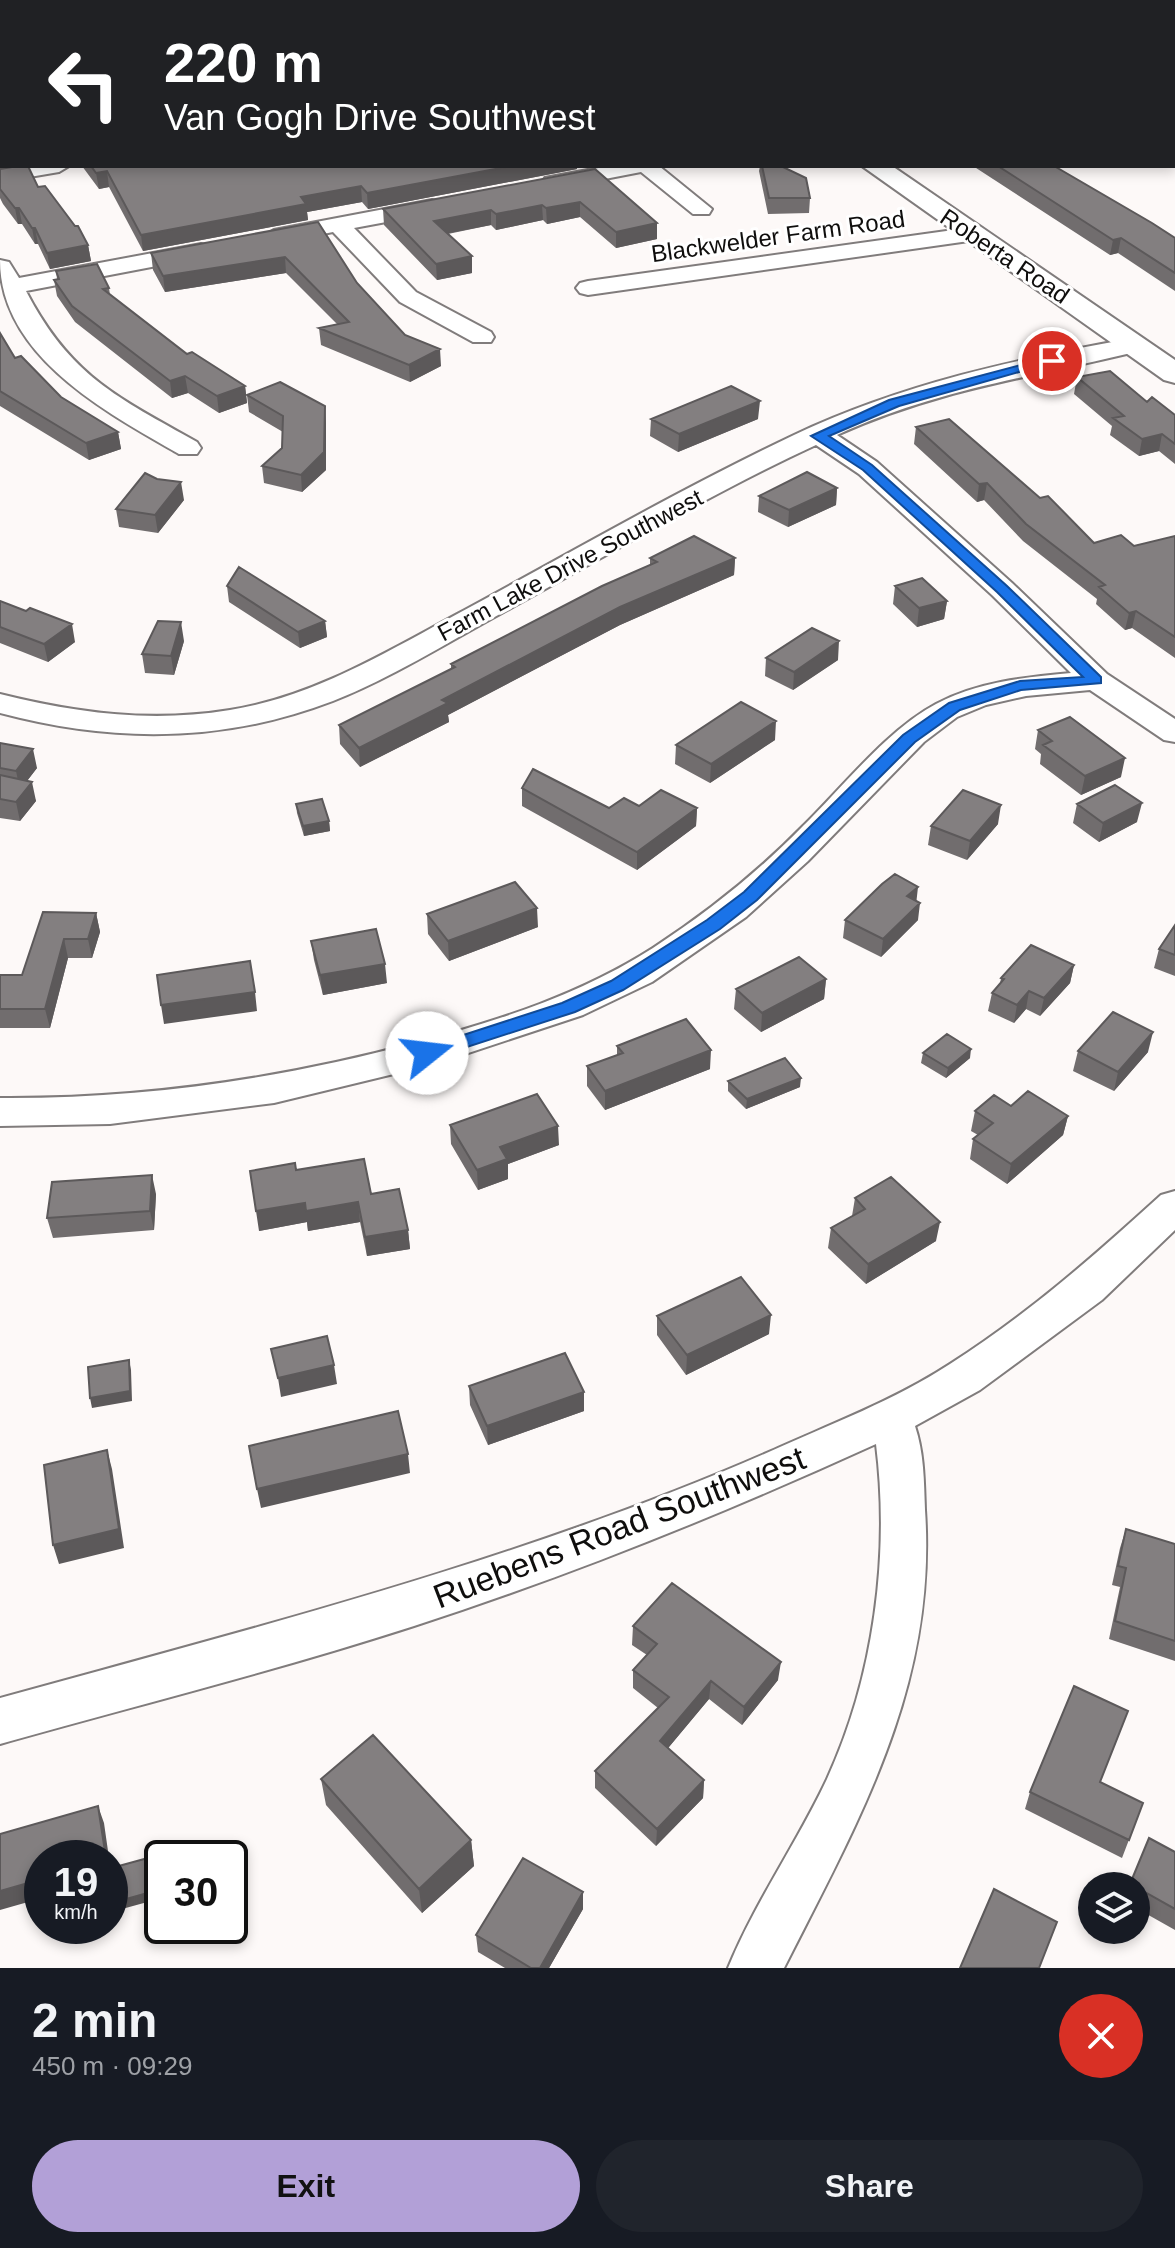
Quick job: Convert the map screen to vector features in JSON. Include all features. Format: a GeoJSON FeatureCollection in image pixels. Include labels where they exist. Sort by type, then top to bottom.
{"type":"FeatureCollection","features":[{"type":"Feature","properties":{"kind":"street"},"geometry":{"type":"LineString","coordinates":[[0,176],[47,168]]}},
{"type":"Feature","properties":{"kind":"street"},"geometry":{"type":"LineString","coordinates":[[534,187],[634,168]]}},
{"type":"Feature","properties":{"kind":"street"},"geometry":{"type":"LineString","coordinates":[[647,168],[701,209]]}},
{"type":"Feature","properties":{"kind":"street","name":"Roberta Road"},"geometry":{"type":"LineString","coordinates":[[878,168],[1175,374]]}},
{"type":"Feature","properties":{"kind":"street"},"geometry":{"type":"LineString","coordinates":[[247,242],[458,202]]}},
{"type":"Feature","properties":{"kind":"street"},"geometry":{"type":"LineString","coordinates":[[338,225],[408,297],[482,337]]}},
{"type":"Feature","properties":{"kind":"street","name":"Blackwelder Farm Road"},"geometry":{"type":"LineString","coordinates":[[588,288],[975,234]]}},
{"type":"Feature","properties":{"kind":"street"},"geometry":{"type":"LineString","coordinates":[[188,448],[113,404],[66,369],[40,338],[7,276],[217,248]]}},
{"type":"Feature","properties":{"kind":"street","name":"Farm Lake Drive Southwest"},"geometry":{"type":"LineString","coordinates":[[0,703],[40,716],[120,728],[164,729],[207,725],[290,707],[366,675],[690,500],[818,436],[894,403],[1052,361],[1134,345]]}},
{"type":"Feature","properties":{"kind":"street"},"geometry":{"type":"LineString","coordinates":[[818,436],[835,444],[868,468],[1002,589],[1096,680],[1175,733]]}},
{"type":"Feature","properties":{"kind":"street"},"geometry":{"type":"LineString","coordinates":[[0,1112],[43,1113],[190,1104],[268,1092],[381,1066],[487,1036],[569,1008],[617,985],[751,896],[909,739],[954,706],[1020,686],[1096,680]]}},
{"type":"Feature","properties":{"kind":"street","name":"Ruebens Road Southwest"},"geometry":{"type":"LineString","coordinates":[[0,1721],[102,1695],[413,1605],[618,1533],[734,1488],[890,1418],[965,1377],[1087,1288],[1175,1206]]}},
{"type":"Feature","properties":{"kind":"street"},"geometry":{"type":"LineString","coordinates":[[755,1968],[849,1788],[878,1707],[891,1653],[905,1555],[899,1446],[890,1418]]}},
{"type":"Feature","properties":{"kind":"building"},"geometry":{"type":"Polygon","coordinates":[[[29,168],[38,187],[45,186],[78,226],[88,245],[47,253],[35,228],[0,189],[0,169],[29,168]]]}},
{"type":"Feature","properties":{"kind":"building"},"geometry":{"type":"Polygon","coordinates":[[[92,168],[500,168],[367,193],[361,186],[301,197],[306,204],[141,235],[107,171],[96,173],[92,168]]]}},
{"type":"Feature","properties":{"kind":"building"},"geometry":{"type":"Polygon","coordinates":[[[762,168],[785,168],[806,178],[810,198],[769,198],[762,168]]]}},
{"type":"Feature","properties":{"kind":"building"},"geometry":{"type":"Polygon","coordinates":[[[1001,168],[1057,168],[1152,223],[1175,238],[1175,273],[1121,238],[1113,240],[1001,168]]]}},
{"type":"Feature","properties":{"kind":"building"},"geometry":{"type":"Polygon","coordinates":[[[595,169],[657,223],[616,232],[580,202],[546,208],[542,205],[496,214],[491,210],[434,221],[472,256],[436,264],[383,209],[595,169]]]}},
{"type":"Feature","properties":{"kind":"building"},"geometry":{"type":"Polygon","coordinates":[[[318,222],[357,283],[405,335],[440,349],[409,365],[319,328],[349,322],[285,257],[163,276],[151,253],[318,222]]]}},
{"type":"Feature","properties":{"kind":"building"},"geometry":{"type":"Polygon","coordinates":[[[97,264],[109,288],[103,289],[187,354],[192,352],[245,386],[217,396],[185,376],[170,381],[72,306],[54,280],[59,279],[56,271],[97,264]]]}},
{"type":"Feature","properties":{"kind":"building"},"geometry":{"type":"Polygon","coordinates":[[[0,333],[15,358],[21,356],[61,397],[118,432],[86,443],[0,391],[0,333]]]}},
{"type":"Feature","properties":{"kind":"building"},"geometry":{"type":"Polygon","coordinates":[[[1110,371],[1147,402],[1152,397],[1175,415],[1175,444],[1162,434],[1142,439],[1113,418],[1124,416],[1077,377],[1110,371]]]}},
{"type":"Feature","properties":{"kind":"building"},"geometry":{"type":"Polygon","coordinates":[[[280,382],[325,406],[324,452],[301,475],[262,466],[282,448],[283,416],[247,395],[280,382]]]}},
{"type":"Feature","properties":{"kind":"building"},"geometry":{"type":"Polygon","coordinates":[[[731,386],[760,401],[679,434],[651,419],[731,386]]]}},
{"type":"Feature","properties":{"kind":"building"},"geometry":{"type":"Polygon","coordinates":[[[949,419],[1040,498],[1048,496],[1094,543],[1121,535],[1134,546],[1175,536],[1175,637],[1136,611],[1129,613],[1099,587],[1105,585],[1026,524],[987,483],[979,484],[916,427],[949,419]]]}},
{"type":"Feature","properties":{"kind":"building"},"geometry":{"type":"Polygon","coordinates":[[[807,472],[837,488],[789,510],[759,496],[807,472]]]}},
{"type":"Feature","properties":{"kind":"building"},"geometry":{"type":"Polygon","coordinates":[[[145,473],[157,479],[181,482],[155,515],[116,509],[145,473]]]}},
{"type":"Feature","properties":{"kind":"building"},"geometry":{"type":"Polygon","coordinates":[[[694,536],[735,558],[620,607],[442,700],[448,703],[359,748],[339,725],[455,667],[451,664],[602,586],[657,562],[650,558],[694,536]]]}},
{"type":"Feature","properties":{"kind":"building"},"geometry":{"type":"Polygon","coordinates":[[[239,567],[325,621],[298,632],[227,586],[239,567]]]}},
{"type":"Feature","properties":{"kind":"building"},"geometry":{"type":"Polygon","coordinates":[[[922,578],[947,601],[919,608],[895,586],[922,578]]]}},
{"type":"Feature","properties":{"kind":"building"},"geometry":{"type":"Polygon","coordinates":[[[0,601],[26,611],[30,608],[72,624],[44,644],[0,627],[0,601]]]}},
{"type":"Feature","properties":{"kind":"building"},"geometry":{"type":"Polygon","coordinates":[[[158,621],[181,622],[171,656],[142,654],[158,621]]]}},
{"type":"Feature","properties":{"kind":"building"},"geometry":{"type":"Polygon","coordinates":[[[812,628],[839,641],[794,672],[766,658],[812,628]]]}},
{"type":"Feature","properties":{"kind":"building"},"geometry":{"type":"Polygon","coordinates":[[[741,702],[776,721],[711,764],[676,745],[741,702]]]}},
{"type":"Feature","properties":{"kind":"building"},"geometry":{"type":"Polygon","coordinates":[[[1070,717],[1125,758],[1085,776],[1043,745],[1052,741],[1038,730],[1070,717]]]}},
{"type":"Feature","properties":{"kind":"building"},"geometry":{"type":"Polygon","coordinates":[[[0,743],[33,749],[16,771],[0,768],[0,743]]]}},
{"type":"Feature","properties":{"kind":"building"},"geometry":{"type":"Polygon","coordinates":[[[533,769],[609,808],[624,798],[639,806],[661,790],[697,808],[637,852],[522,788],[533,769]]]}},
{"type":"Feature","properties":{"kind":"building"},"geometry":{"type":"Polygon","coordinates":[[[0,775],[32,782],[16,802],[0,799],[0,775]]]}},
{"type":"Feature","properties":{"kind":"building"},"geometry":{"type":"Polygon","coordinates":[[[1115,785],[1142,803],[1103,823],[1077,804],[1115,785]]]}},
{"type":"Feature","properties":{"kind":"building"},"geometry":{"type":"Polygon","coordinates":[[[963,790],[1001,805],[970,841],[931,826],[963,790]]]}},
{"type":"Feature","properties":{"kind":"building"},"geometry":{"type":"Polygon","coordinates":[[[322,799],[329,821],[303,826],[296,804],[322,799]]]}},
{"type":"Feature","properties":{"kind":"building"},"geometry":{"type":"Polygon","coordinates":[[[895,874],[918,887],[907,896],[920,903],[883,939],[845,920],[882,884],[895,874]]]}},
{"type":"Feature","properties":{"kind":"building"},"geometry":{"type":"Polygon","coordinates":[[[515,882],[537,908],[448,941],[427,914],[515,882]]]}},
{"type":"Feature","properties":{"kind":"building"},"geometry":{"type":"Polygon","coordinates":[[[43,912],[96,913],[88,939],[64,939],[45,1009],[0,1009],[0,975],[22,975],[43,912]]]}},
{"type":"Feature","properties":{"kind":"building"},"geometry":{"type":"Polygon","coordinates":[[[1175,925],[1175,955],[1159,949],[1175,925]]]}},
{"type":"Feature","properties":{"kind":"building"},"geometry":{"type":"Polygon","coordinates":[[[376,929],[385,964],[320,975],[311,941],[376,929]]]}},
{"type":"Feature","properties":{"kind":"building"},"geometry":{"type":"Polygon","coordinates":[[[1031,945],[1074,965],[1044,998],[1029,991],[1017,1005],[992,993],[1004,979],[1001,978],[1031,945]]]}},
{"type":"Feature","properties":{"kind":"building"},"geometry":{"type":"Polygon","coordinates":[[[799,957],[826,979],[762,1013],[736,989],[799,957]]]}},
{"type":"Feature","properties":{"kind":"building"},"geometry":{"type":"Polygon","coordinates":[[[250,961],[255,992],[161,1005],[157,975],[250,961]]]}},
{"type":"Feature","properties":{"kind":"building"},"geometry":{"type":"Polygon","coordinates":[[[1113,1012],[1153,1032],[1118,1072],[1078,1051],[1113,1012]]]}},
{"type":"Feature","properties":{"kind":"building"},"geometry":{"type":"Polygon","coordinates":[[[686,1019],[711,1050],[605,1091],[587,1066],[623,1053],[617,1046],[686,1019]]]}},
{"type":"Feature","properties":{"kind":"building"},"geometry":{"type":"Polygon","coordinates":[[[947,1034],[971,1049],[948,1068],[923,1053],[947,1034]]]}},
{"type":"Feature","properties":{"kind":"building"},"geometry":{"type":"Polygon","coordinates":[[[785,1058],[801,1078],[747,1099],[728,1081],[785,1058]]]}},
{"type":"Feature","properties":{"kind":"building"},"geometry":{"type":"Polygon","coordinates":[[[1028,1091],[1068,1116],[1011,1164],[973,1139],[993,1123],[975,1111],[994,1095],[1011,1106],[1028,1091]]]}},
{"type":"Feature","properties":{"kind":"building"},"geometry":{"type":"Polygon","coordinates":[[[537,1094],[558,1126],[500,1147],[507,1159],[477,1170],[450,1125],[537,1094]]]}},
{"type":"Feature","properties":{"kind":"building"},"geometry":{"type":"Polygon","coordinates":[[[364,1159],[371,1194],[399,1189],[408,1230],[365,1237],[358,1202],[306,1211],[305,1203],[256,1211],[250,1171],[295,1163],[296,1170],[364,1159]]]}},
{"type":"Feature","properties":{"kind":"building"},"geometry":{"type":"Polygon","coordinates":[[[152,1175],[150,1211],[47,1218],[52,1182],[152,1175]]]}},
{"type":"Feature","properties":{"kind":"building"},"geometry":{"type":"Polygon","coordinates":[[[891,1177],[940,1222],[868,1264],[831,1228],[865,1209],[855,1198],[891,1177]]]}},
{"type":"Feature","properties":{"kind":"building"},"geometry":{"type":"Polygon","coordinates":[[[741,1277],[771,1315],[687,1355],[657,1316],[741,1277]]]}},
{"type":"Feature","properties":{"kind":"building"},"geometry":{"type":"Polygon","coordinates":[[[327,1336],[334,1365],[278,1378],[271,1349],[327,1336]]]}},
{"type":"Feature","properties":{"kind":"building"},"geometry":{"type":"Polygon","coordinates":[[[565,1353],[584,1392],[487,1426],[469,1386],[565,1353]]]}},
{"type":"Feature","properties":{"kind":"building"},"geometry":{"type":"Polygon","coordinates":[[[129,1360],[130,1391],[90,1398],[88,1367],[129,1360]]]}},
{"type":"Feature","properties":{"kind":"building"},"geometry":{"type":"Polygon","coordinates":[[[398,1411],[408,1454],[257,1489],[249,1446],[398,1411]]]}},
{"type":"Feature","properties":{"kind":"building"},"geometry":{"type":"Polygon","coordinates":[[[107,1450],[119,1529],[53,1545],[44,1465],[107,1450]]]}},
{"type":"Feature","properties":{"kind":"building"},"geometry":{"type":"Polygon","coordinates":[[[1126,1529],[1175,1544],[1175,1641],[1115,1621],[1126,1568],[1118,1566],[1126,1529]]]}},
{"type":"Feature","properties":{"kind":"building"},"geometry":{"type":"Polygon","coordinates":[[[672,1583],[781,1662],[744,1707],[711,1681],[660,1741],[704,1780],[657,1829],[595,1771],[669,1697],[633,1670],[657,1644],[633,1626],[672,1583]]]}},
{"type":"Feature","properties":{"kind":"building"},"geometry":{"type":"Polygon","coordinates":[[[1074,1686],[1128,1711],[1100,1782],[1143,1803],[1129,1840],[1030,1792],[1074,1686]]]}},
{"type":"Feature","properties":{"kind":"building"},"geometry":{"type":"Polygon","coordinates":[[[373,1735],[471,1840],[419,1889],[321,1779],[373,1735]]]}},
{"type":"Feature","properties":{"kind":"building"},"geometry":{"type":"Polygon","coordinates":[[[98,1806],[103,1840],[24,1840],[24,1884],[0,1891],[0,1834],[98,1806]]]}},
{"type":"Feature","properties":{"kind":"building"},"geometry":{"type":"Polygon","coordinates":[[[1149,1838],[1175,1852],[1175,1909],[1150,1895],[1150,1872],[1135,1872],[1149,1838]]]}},
{"type":"Feature","properties":{"kind":"building"},"geometry":{"type":"Polygon","coordinates":[[[523,1858],[583,1892],[540,1968],[531,1968],[476,1935],[523,1858]]]}},
{"type":"Feature","properties":{"kind":"building"},"geometry":{"type":"Polygon","coordinates":[[[144,1859],[144,1894],[128,1898],[128,1863],[144,1859]]]}},
{"type":"Feature","properties":{"kind":"building"},"geometry":{"type":"Polygon","coordinates":[[[994,1889],[1057,1922],[1039,1968],[960,1968],[994,1889]]]}},
{"type":"Feature","properties":{"kind":"route"},"geometry":{"type":"LineString","coordinates":[[427,1053],[569,1008],[617,985],[713,924],[751,896],[909,739],[954,706],[1020,686],[1096,680],[1050,639],[1002,589],[868,468],[835,444],[818,436],[894,403],[1052,361]]}}]}
